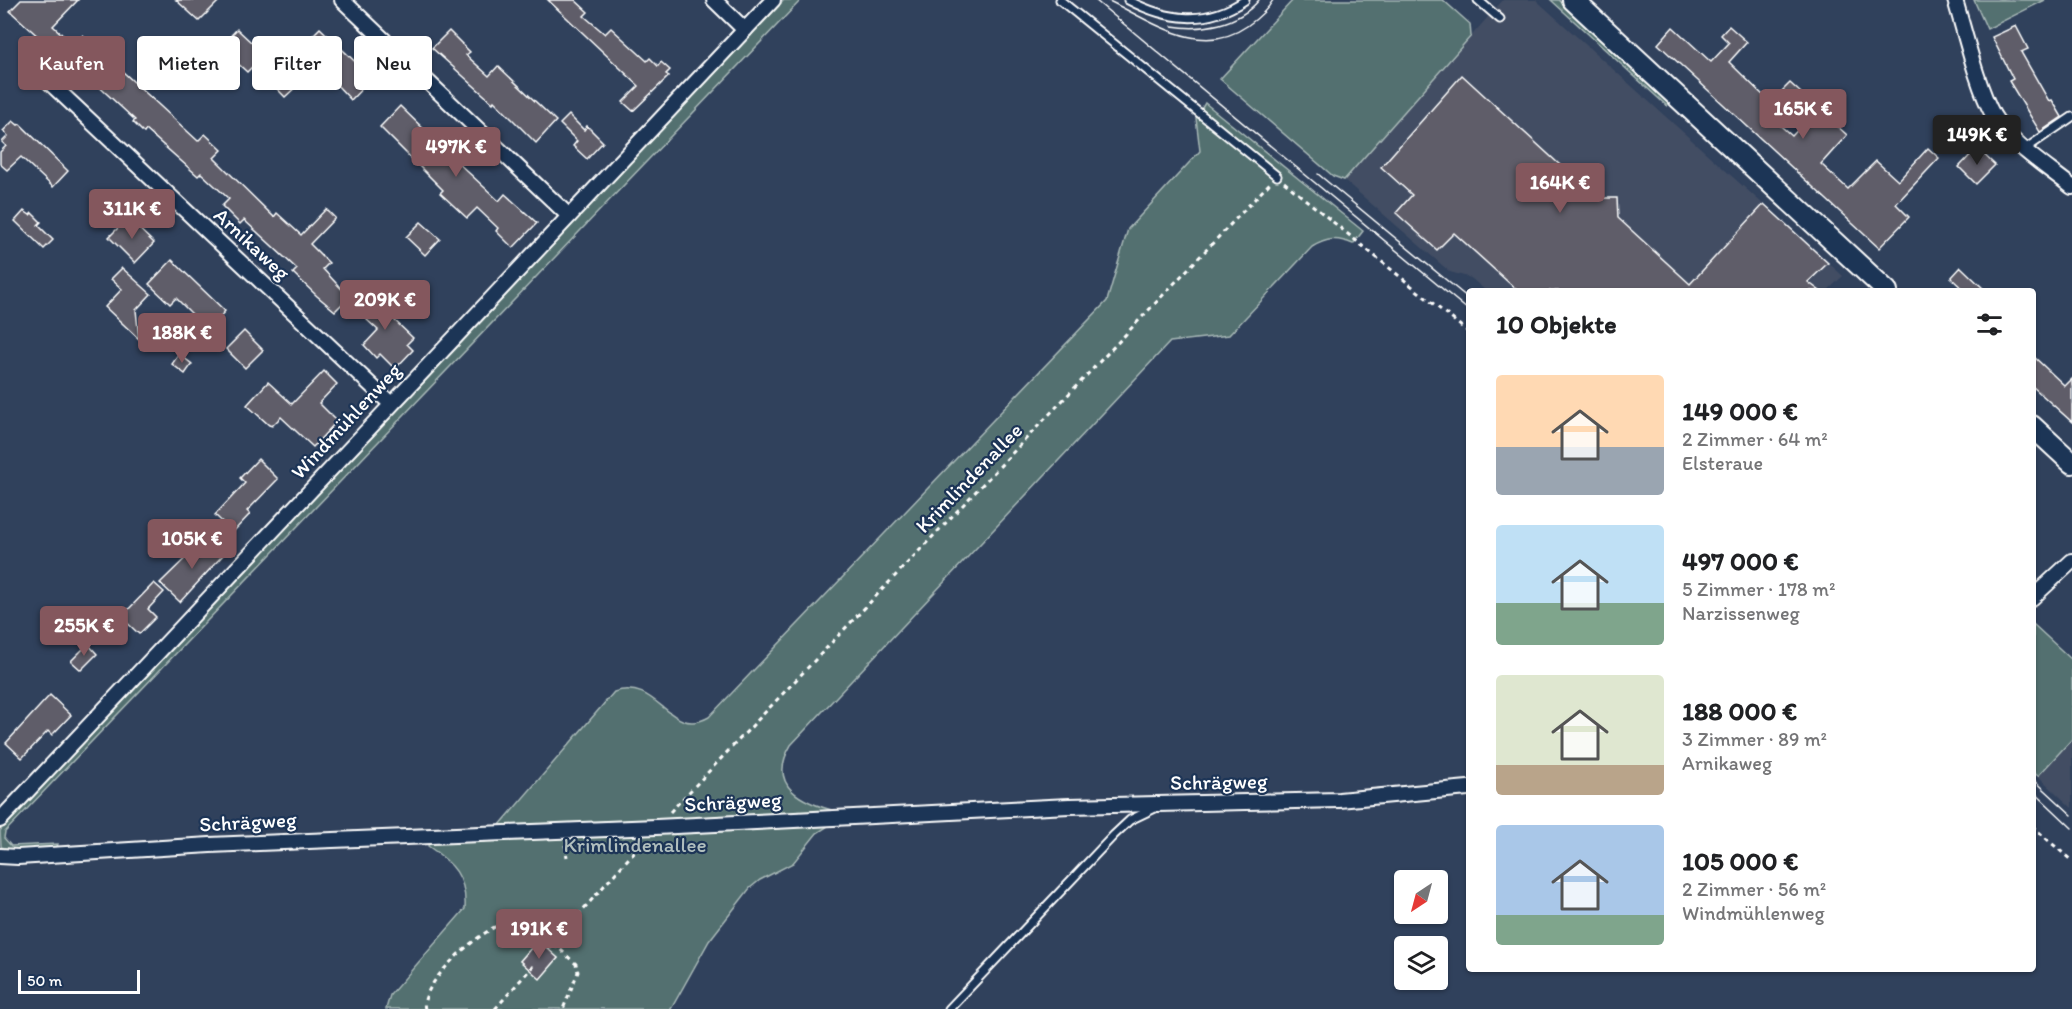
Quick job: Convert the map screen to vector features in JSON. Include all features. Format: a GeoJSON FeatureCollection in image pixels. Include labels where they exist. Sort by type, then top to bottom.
{"type":"FeatureCollection","features":[{"type":"Feature","properties":{"kind":"street"},"geometry":{"type":"LineString","coordinates":[[342,0],[569,216]]}},
{"type":"Feature","properties":{"kind":"street"},"geometry":{"type":"LineString","coordinates":[[714,0],[745,30]]}},
{"type":"Feature","properties":{"kind":"street","name":"Windmühlenweg"},"geometry":{"type":"LineString","coordinates":[[0,820],[774,0]]}},
{"type":"Feature","properties":{"kind":"street"},"geometry":{"type":"LineString","coordinates":[[1573,0],[1884,288]]}},
{"type":"Feature","properties":{"kind":"street"},"geometry":{"type":"LineString","coordinates":[[1955,0],[1994,116],[2025,149],[2072,187]]}},
{"type":"Feature","properties":{"kind":"street","name":"Arnikaweg"},"geometry":{"type":"LineString","coordinates":[[57,90],[391,404]]}},
{"type":"Feature","properties":{"kind":"street"},"geometry":{"type":"LineString","coordinates":[[2036,430],[2072,463]]}},
{"type":"Feature","properties":{"kind":"street"},"geometry":{"type":"LineString","coordinates":[[2036,594],[2072,561]]}},
{"type":"Feature","properties":{"kind":"street","name":"Schrägweg"},"geometry":{"type":"LineString","coordinates":[[0,856],[18,857],[210,844],[656,827],[1069,806],[1338,800],[1466,788]]}},
{"type":"Feature","properties":{"kind":"lane"},"geometry":{"type":"LineString","coordinates":[[1060,0],[1277,176]]}},
{"type":"Feature","properties":{"kind":"lane"},"geometry":{"type":"LineString","coordinates":[[1128,0],[1148,10],[1178,18],[1207,18],[1230,10],[1245,0]]}},
{"type":"Feature","properties":{"kind":"lane"},"geometry":{"type":"LineString","coordinates":[[1478,0],[1500,19]]}},
{"type":"Feature","properties":{"kind":"lane"},"geometry":{"type":"LineString","coordinates":[[2025,149],[2072,117]]}},
{"type":"Feature","properties":{"kind":"lane"},"geometry":{"type":"LineString","coordinates":[[949,1009],[1114,835],[1130,820],[1162,804]]}},
{"type":"Feature","properties":{"kind":"path"},"geometry":{"type":"LineString","coordinates":[[1277,176],[1466,330]]}},
{"type":"Feature","properties":{"kind":"path","name":"Krimlindenallee"},"geometry":{"type":"LineString","coordinates":[[548,949],[656,827],[1277,176]]}},
{"type":"Feature","properties":{"kind":"path"},"geometry":{"type":"LineString","coordinates":[[2036,829],[2072,861]]}},
{"type":"Feature","properties":{"kind":"path"},"geometry":{"type":"LineString","coordinates":[[425,1009],[425,996],[440,974],[458,955],[495,926],[509,919],[521,920],[530,924],[576,964],[578,972],[563,1009]]}},
{"type":"Feature","properties":{"kind":"path"},"geometry":{"type":"LineString","coordinates":[[495,1009],[533,966]]}},
{"type":"Feature","properties":{"kind":"shaded area"},"geometry":{"type":"Polygon","coordinates":[[[1503,0],[1536,0],[1843,276],[1830,288],[1483,288],[1471,278],[1450,272],[1344,180],[1503,0]]]}},
{"type":"Feature","properties":{"kind":"shaded area"},"geometry":{"type":"Polygon","coordinates":[[[2072,739],[2072,808],[2038,776],[2072,739]]]}},
{"type":"Feature","properties":{"kind":"green space"},"geometry":{"type":"Polygon","coordinates":[[[784,0],[801,0],[5,832],[4,838],[11,846],[58,844],[57,847],[17,851],[1,847],[0,831],[4,825],[784,0]]]}},
{"type":"Feature","properties":{"kind":"green space"},"geometry":{"type":"Polygon","coordinates":[[[1293,0],[1443,0],[1470,24],[1471,36],[1344,180],[1333,176],[1220,79],[1293,0]]]}},
{"type":"Feature","properties":{"kind":"green space"},"geometry":{"type":"Polygon","coordinates":[[[1551,0],[1559,0],[1670,101],[1667,106],[1551,0]]]}},
{"type":"Feature","properties":{"kind":"green space"},"geometry":{"type":"Polygon","coordinates":[[[1974,0],[2045,0],[1987,29],[1974,0]]]}},
{"type":"Feature","properties":{"kind":"green space","name":"Krimlindenallee"},"geometry":{"type":"Polygon","coordinates":[[[1205,103],[1363,231],[1353,244],[1342,240],[1332,240],[1312,247],[1229,335],[1170,342],[791,745],[784,760],[783,772],[792,791],[813,804],[839,812],[833,823],[817,833],[793,863],[760,880],[750,888],[709,941],[671,1009],[386,1009],[390,995],[465,909],[464,888],[457,872],[428,846],[436,830],[499,826],[614,692],[629,690],[642,693],[684,721],[695,722],[709,717],[1107,301],[1128,229],[1200,151],[1196,118],[1205,103]],[[538,941],[520,961],[540,978],[558,958],[538,941]]]}},
{"type":"Feature","properties":{"kind":"green space"},"geometry":{"type":"Polygon","coordinates":[[[2036,627],[2072,660],[2072,739],[2038,776],[2036,774],[2036,627]]]}},
{"type":"Feature","properties":{"kind":"building"},"geometry":{"type":"Polygon","coordinates":[[[21,0],[78,0],[53,26],[64,36],[38,36],[10,11],[21,0]]]}},
{"type":"Feature","properties":{"kind":"building"},"geometry":{"type":"Polygon","coordinates":[[[176,0],[220,0],[199,21],[176,0]]]}},
{"type":"Feature","properties":{"kind":"building"},"geometry":{"type":"Polygon","coordinates":[[[548,0],[575,0],[588,12],[584,16],[605,34],[611,28],[647,61],[650,58],[658,66],[661,62],[670,70],[666,74],[669,76],[633,111],[623,102],[639,86],[548,0]]]}},
{"type":"Feature","properties":{"kind":"building"},"geometry":{"type":"Polygon","coordinates":[[[1729,26],[1747,42],[1729,62],[1771,103],[1764,111],[1792,136],[1809,118],[1781,92],[1790,83],[1847,135],[1821,164],[1848,189],[1876,161],[1898,181],[1928,148],[1939,158],[1896,204],[1909,217],[1879,248],[1658,44],[1673,27],[1711,62],[1729,43],[1721,35],[1729,26]]]}},
{"type":"Feature","properties":{"kind":"building"},"geometry":{"type":"Polygon","coordinates":[[[2016,26],[2028,49],[2021,52],[2049,101],[2052,100],[2062,117],[2040,132],[2009,81],[2013,79],[1992,37],[2016,26]]]}},
{"type":"Feature","properties":{"kind":"building"},"geometry":{"type":"Polygon","coordinates":[[[320,28],[328,36],[312,36],[320,28]]]}},
{"type":"Feature","properties":{"kind":"building"},"geometry":{"type":"Polygon","coordinates":[[[237,29],[252,43],[252,67],[247,72],[240,66],[240,36],[230,36],[237,29]]]}},
{"type":"Feature","properties":{"kind":"building"},"geometry":{"type":"Polygon","coordinates":[[[449,31],[470,52],[466,55],[489,76],[498,66],[556,121],[536,143],[494,101],[493,103],[432,48],[449,31]]]}},
{"type":"Feature","properties":{"kind":"building"},"geometry":{"type":"Polygon","coordinates":[[[342,49],[354,61],[354,90],[361,90],[351,100],[342,90],[342,49]]]}},
{"type":"Feature","properties":{"kind":"building"},"geometry":{"type":"Polygon","coordinates":[[[125,74],[137,85],[137,90],[143,90],[198,141],[205,134],[222,150],[214,158],[274,217],[277,213],[301,235],[326,209],[335,218],[310,244],[329,263],[323,269],[349,297],[335,311],[293,273],[297,269],[244,220],[240,224],[222,206],[229,199],[201,173],[198,176],[146,130],[144,133],[133,122],[135,120],[103,90],[125,90],[125,74]]]}},
{"type":"Feature","properties":{"kind":"building"},"geometry":{"type":"Polygon","coordinates":[[[1462,75],[1596,198],[1617,198],[1618,218],[1690,284],[1764,204],[1828,263],[1808,282],[1816,288],[1515,288],[1454,233],[1437,250],[1396,213],[1412,195],[1381,167],[1462,75]]]}},
{"type":"Feature","properties":{"kind":"building"},"geometry":{"type":"Polygon","coordinates":[[[278,90],[292,90],[285,97],[278,90]]]}},
{"type":"Feature","properties":{"kind":"building"},"geometry":{"type":"Polygon","coordinates":[[[400,106],[431,136],[433,133],[458,156],[455,160],[499,201],[505,194],[537,223],[513,248],[496,231],[498,228],[477,208],[467,218],[440,193],[443,190],[380,127],[400,106]]]}},
{"type":"Feature","properties":{"kind":"building"},"geometry":{"type":"Polygon","coordinates":[[[569,115],[584,130],[587,126],[603,142],[587,159],[573,146],[577,141],[560,124],[569,115]]]}},
{"type":"Feature","properties":{"kind":"building"},"geometry":{"type":"Polygon","coordinates":[[[13,121],[20,124],[68,171],[53,187],[21,157],[7,170],[0,164],[0,152],[6,146],[2,142],[8,136],[3,131],[13,121]]]}},
{"type":"Feature","properties":{"kind":"building"},"geometry":{"type":"Polygon","coordinates":[[[1977,148],[1995,165],[1976,184],[1959,167],[1977,148]]]}},
{"type":"Feature","properties":{"kind":"building"},"geometry":{"type":"Polygon","coordinates":[[[24,211],[30,215],[32,213],[41,222],[38,225],[53,240],[44,249],[15,221],[24,211]]]}},
{"type":"Feature","properties":{"kind":"building"},"geometry":{"type":"Polygon","coordinates":[[[128,218],[154,243],[135,263],[109,237],[128,218]]]}},
{"type":"Feature","properties":{"kind":"building"},"geometry":{"type":"Polygon","coordinates":[[[421,222],[440,239],[425,255],[406,237],[421,222]]]}},
{"type":"Feature","properties":{"kind":"building"},"geometry":{"type":"Polygon","coordinates":[[[172,260],[225,311],[208,330],[176,298],[170,304],[149,284],[172,260]]]}},
{"type":"Feature","properties":{"kind":"building"},"geometry":{"type":"Polygon","coordinates":[[[1961,267],[1983,288],[1962,288],[1951,278],[1961,267]]]}},
{"type":"Feature","properties":{"kind":"building"},"geometry":{"type":"Polygon","coordinates":[[[122,268],[151,294],[136,310],[139,339],[105,307],[122,289],[111,279],[122,268]]]}},
{"type":"Feature","properties":{"kind":"building"},"geometry":{"type":"Polygon","coordinates":[[[369,289],[393,312],[390,316],[413,338],[407,344],[413,350],[395,369],[380,354],[376,358],[364,345],[378,330],[367,320],[369,317],[355,304],[369,289]]]}},
{"type":"Feature","properties":{"kind":"building"},"geometry":{"type":"Polygon","coordinates":[[[244,331],[263,350],[245,368],[226,349],[244,331]]]}},
{"type":"Feature","properties":{"kind":"building"},"geometry":{"type":"Polygon","coordinates":[[[179,354],[192,364],[185,374],[172,364],[179,354]]]}},
{"type":"Feature","properties":{"kind":"building"},"geometry":{"type":"Polygon","coordinates":[[[2036,359],[2065,386],[2072,379],[2072,422],[2036,390],[2036,359]]]}},
{"type":"Feature","properties":{"kind":"building"},"geometry":{"type":"Polygon","coordinates":[[[324,371],[337,384],[319,403],[337,421],[313,447],[281,417],[272,426],[269,425],[247,405],[268,382],[292,404],[324,371]]]}},
{"type":"Feature","properties":{"kind":"building"},"geometry":{"type":"Polygon","coordinates":[[[258,459],[278,479],[247,511],[250,514],[233,532],[215,515],[245,483],[240,478],[258,459]]]}},
{"type":"Feature","properties":{"kind":"building"},"geometry":{"type":"Polygon","coordinates":[[[205,539],[223,555],[180,602],[160,583],[205,539]]]}},
{"type":"Feature","properties":{"kind":"building"},"geometry":{"type":"Polygon","coordinates":[[[154,583],[164,592],[148,609],[156,617],[139,634],[121,617],[154,583]]]}},
{"type":"Feature","properties":{"kind":"building"},"geometry":{"type":"Polygon","coordinates":[[[88,644],[97,654],[81,670],[71,661],[88,644]]]}},
{"type":"Feature","properties":{"kind":"building"},"geometry":{"type":"Polygon","coordinates":[[[50,695],[71,715],[52,735],[48,731],[22,758],[6,743],[50,695]]]}},
{"type":"Feature","properties":{"kind":"building"},"geometry":{"type":"Polygon","coordinates":[[[538,940],[558,958],[540,979],[520,961],[538,940]]]}},
{"type":"Feature","properties":{"kind":"tram line"},"geometry":{"type":"LineString","coordinates":[[1095,0],[1466,308]]}},
{"type":"Feature","properties":{"kind":"tram line"},"geometry":{"type":"LineString","coordinates":[[1107,0],[1176,33],[1193,38],[1211,39],[1229,35],[1247,26],[1262,14],[1273,0]]}},
{"type":"Feature","properties":{"kind":"tram line"},"geometry":{"type":"LineString","coordinates":[[1172,26],[1207,27],[1230,21],[1259,0]]}},
{"type":"Feature","properties":{"kind":"tram line"},"geometry":{"type":"LineString","coordinates":[[1318,174],[1466,296]]}},
{"type":"Feature","properties":{"kind":"tram line"},"geometry":{"type":"LineString","coordinates":[[2036,782],[2072,815]]}},
{"type":"Feature","properties":{"kind":"tram line"},"geometry":{"type":"LineString","coordinates":[[2036,794],[2072,828]]}}]}
